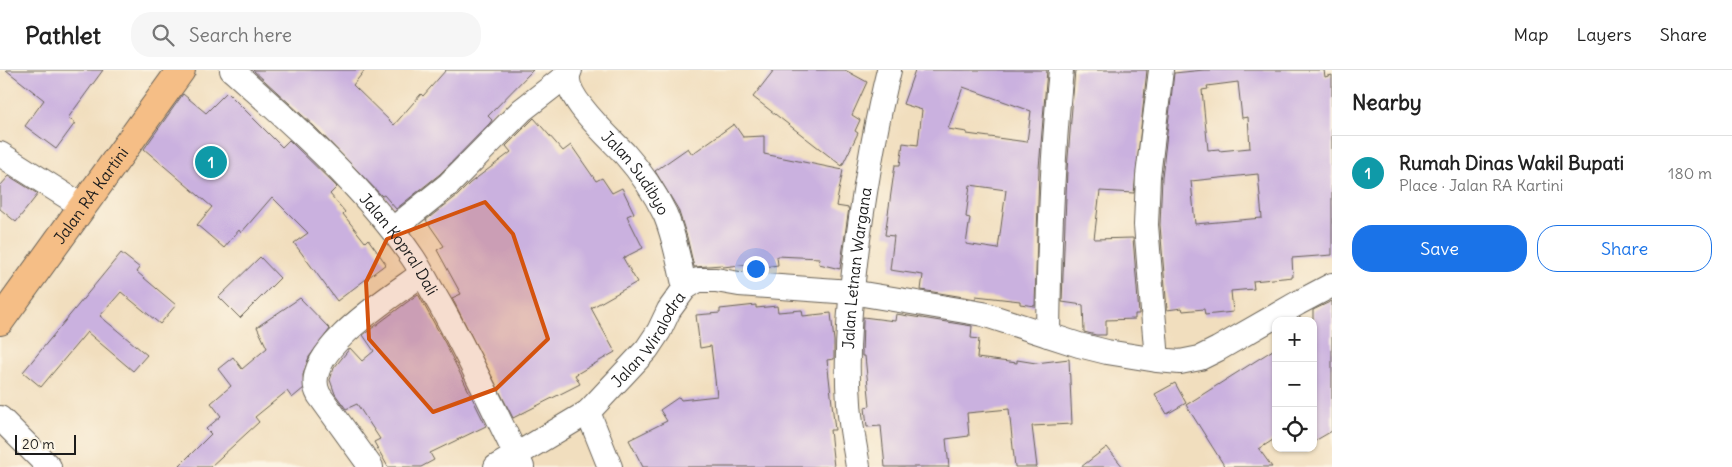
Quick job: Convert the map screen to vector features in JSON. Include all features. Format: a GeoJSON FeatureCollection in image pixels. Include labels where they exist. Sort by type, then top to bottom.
{"type":"FeatureCollection","features":[{"type":"Feature","properties":{"kind":"main road","name":"Jalan RA Kartini"},"geometry":{"type":"LineString","coordinates":[[0,321],[181,70]]}},
{"type":"Feature","properties":{"kind":"street","name":"Jalan Kopral Dali"},"geometry":{"type":"LineString","coordinates":[[232,70],[282,113],[393,229],[452,325],[511,463]]}},
{"type":"Feature","properties":{"kind":"street","name":"Jalan Letnan Wargana"},"geometry":{"type":"LineString","coordinates":[[858,467],[848,394],[851,292],[867,176],[889,70]]}},
{"type":"Feature","properties":{"kind":"street"},"geometry":{"type":"LineString","coordinates":[[1048,335],[1056,121],[1062,70]]}},
{"type":"Feature","properties":{"kind":"street"},"geometry":{"type":"LineString","coordinates":[[1157,360],[1146,225],[1148,176],[1161,70]]}},
{"type":"Feature","properties":{"kind":"street"},"geometry":{"type":"LineString","coordinates":[[393,229],[449,184],[522,110],[568,73]]}},
{"type":"Feature","properties":{"kind":"street","name":"Jalan Sudibyo"},"geometry":{"type":"LineString","coordinates":[[568,73],[568,83],[576,99],[631,161],[665,214],[686,288]]}},
{"type":"Feature","properties":{"kind":"street"},"geometry":{"type":"LineString","coordinates":[[0,154],[82,206]]}},
{"type":"Feature","properties":{"kind":"street"},"geometry":{"type":"LineString","coordinates":[[371,467],[319,395],[316,386],[317,373],[326,353],[349,328],[422,274]]}},
{"type":"Feature","properties":{"kind":"street","name":"Jalan Wiralodra"},"geometry":{"type":"LineString","coordinates":[[511,463],[588,412],[647,349],[659,332],[669,310],[686,288],[698,280],[851,292],[983,314],[1079,345],[1107,352],[1180,362],[1200,358],[1218,349],[1332,285]]}},
{"type":"Feature","properties":{"kind":"street"},"geometry":{"type":"LineString","coordinates":[[588,412],[610,467]]}},
{"type":"Feature","properties":{"kind":"street"},"geometry":{"type":"LineString","coordinates":[[0,418],[49,467]]}},
{"type":"Feature","properties":{"kind":"highlighted area"},"geometry":{"type":"Polygon","coordinates":[[[485,202],[513,234],[548,339],[496,389],[433,412],[369,339],[366,282],[387,239],[485,202]]]}},
{"type":"Feature","properties":{"kind":"building"},"geometry":{"type":"Polygon","coordinates":[[[6,70],[103,70],[68,118],[75,123],[56,149],[25,126],[44,100],[6,70]]]}},
{"type":"Feature","properties":{"kind":"building"},"geometry":{"type":"Polygon","coordinates":[[[253,70],[365,70],[353,85],[394,125],[421,94],[423,96],[446,70],[533,70],[488,116],[492,120],[490,123],[440,174],[396,209],[314,126],[253,70]]]}},
{"type":"Feature","properties":{"kind":"building"},"geometry":{"type":"Polygon","coordinates":[[[774,70],[845,70],[867,82],[852,115],[860,120],[855,131],[858,133],[842,166],[753,97],[774,70]]]}},
{"type":"Feature","properties":{"kind":"building"},"geometry":{"type":"Polygon","coordinates":[[[915,70],[1047,70],[1039,168],[1035,306],[1020,304],[1020,301],[976,296],[976,299],[921,290],[923,275],[890,270],[894,236],[885,235],[895,165],[900,165],[903,143],[918,145],[922,110],[903,104],[915,70]],[[963,87],[948,129],[967,132],[967,134],[1027,142],[1031,111],[963,87]],[[970,185],[966,217],[970,218],[966,244],[998,249],[1006,190],[970,185]]]}},
{"type":"Feature","properties":{"kind":"building"},"geometry":{"type":"Polygon","coordinates":[[[1075,70],[1147,70],[1134,193],[1100,191],[1094,239],[1133,238],[1139,314],[1135,314],[1135,319],[1106,320],[1106,335],[1084,332],[1083,305],[1062,302],[1067,170],[1075,70]]]}},
{"type":"Feature","properties":{"kind":"building"},"geometry":{"type":"Polygon","coordinates":[[[1204,70],[1324,70],[1325,77],[1332,75],[1332,255],[1292,258],[1293,277],[1253,281],[1254,289],[1231,291],[1233,312],[1205,315],[1204,309],[1183,311],[1182,308],[1167,310],[1160,225],[1162,177],[1174,73],[1204,70]],[[1238,82],[1207,86],[1208,89],[1202,90],[1208,150],[1219,149],[1219,151],[1250,148],[1248,117],[1242,118],[1238,82]],[[1258,174],[1191,181],[1195,224],[1262,218],[1258,174]]]}},
{"type":"Feature","properties":{"kind":"building"},"geometry":{"type":"Polygon","coordinates":[[[227,92],[282,147],[289,140],[337,187],[330,194],[345,212],[343,214],[365,242],[368,239],[386,264],[337,301],[294,243],[308,233],[272,197],[241,233],[239,230],[224,248],[197,225],[212,207],[144,149],[183,94],[206,113],[227,92]]]}},
{"type":"Feature","properties":{"kind":"building"},"geometry":{"type":"Polygon","coordinates":[[[534,118],[563,151],[571,145],[596,181],[602,178],[612,193],[622,188],[634,213],[627,216],[643,248],[623,258],[637,282],[591,308],[615,352],[575,375],[580,384],[513,418],[452,298],[461,294],[437,250],[444,246],[426,220],[511,152],[506,146],[534,118]]]}},
{"type":"Feature","properties":{"kind":"building"},"geometry":{"type":"Polygon","coordinates":[[[734,124],[743,137],[764,136],[764,154],[843,170],[836,206],[849,208],[840,269],[819,264],[820,258],[777,256],[778,265],[751,269],[750,264],[723,267],[722,265],[694,267],[678,209],[655,171],[688,148],[692,154],[734,124]]]}},
{"type":"Feature","properties":{"kind":"building"},"geometry":{"type":"Polygon","coordinates":[[[9,176],[38,194],[16,222],[0,209],[0,186],[9,176]]]}},
{"type":"Feature","properties":{"kind":"building"},"geometry":{"type":"Polygon","coordinates":[[[121,253],[140,268],[137,272],[176,305],[160,324],[121,292],[100,316],[147,355],[133,371],[87,332],[41,387],[23,372],[121,253]]]}},
{"type":"Feature","properties":{"kind":"building"},"geometry":{"type":"Polygon","coordinates":[[[260,257],[280,278],[240,318],[219,297],[260,257]]]}},
{"type":"Feature","properties":{"kind":"building"},"geometry":{"type":"Polygon","coordinates":[[[418,294],[445,343],[486,426],[430,453],[434,460],[421,467],[388,467],[374,442],[380,439],[357,404],[346,409],[335,394],[330,380],[334,368],[350,348],[362,361],[374,351],[363,335],[418,294]]]}},
{"type":"Feature","properties":{"kind":"building"},"geometry":{"type":"Polygon","coordinates":[[[300,298],[330,329],[309,357],[303,375],[304,388],[292,398],[287,391],[255,417],[259,422],[210,467],[178,467],[211,434],[206,429],[221,416],[211,403],[231,386],[218,369],[233,357],[242,369],[267,348],[257,327],[300,298]]]}},
{"type":"Feature","properties":{"kind":"building"},"geometry":{"type":"Polygon","coordinates":[[[1332,301],[1332,431],[1317,440],[1317,317],[1313,317],[1313,310],[1332,301]]]}},
{"type":"Feature","properties":{"kind":"building"},"geometry":{"type":"Polygon","coordinates":[[[756,305],[756,308],[777,306],[778,312],[802,310],[803,316],[831,313],[834,359],[827,360],[835,430],[830,430],[834,467],[643,467],[629,440],[667,421],[660,410],[679,397],[681,400],[717,396],[711,346],[700,348],[696,315],[720,313],[720,309],[756,305]]]}},
{"type":"Feature","properties":{"kind":"building"},"geometry":{"type":"Polygon","coordinates":[[[896,314],[972,326],[971,338],[979,339],[977,358],[1017,363],[1017,360],[1036,363],[1069,359],[1072,424],[1032,426],[1037,467],[1015,467],[1009,409],[967,413],[969,436],[946,439],[949,467],[885,467],[881,426],[867,427],[865,407],[870,406],[865,356],[862,356],[863,317],[895,321],[896,314]]]}},
{"type":"Feature","properties":{"kind":"building"},"geometry":{"type":"Polygon","coordinates":[[[1272,351],[1272,441],[1259,449],[1272,467],[1225,467],[1186,405],[1272,351]]]}},
{"type":"Feature","properties":{"kind":"building"},"geometry":{"type":"Polygon","coordinates":[[[1175,383],[1186,403],[1167,414],[1155,394],[1175,383]]]}},
{"type":"Feature","properties":{"kind":"building"},"geometry":{"type":"Polygon","coordinates":[[[1107,447],[1123,467],[1081,467],[1107,447]]]}},
{"type":"Feature","properties":{"kind":"place","name":"Rumah Dinas Wakil Bupati"},"geometry":{"type":"Point","coordinates":[211,162]}}]}
